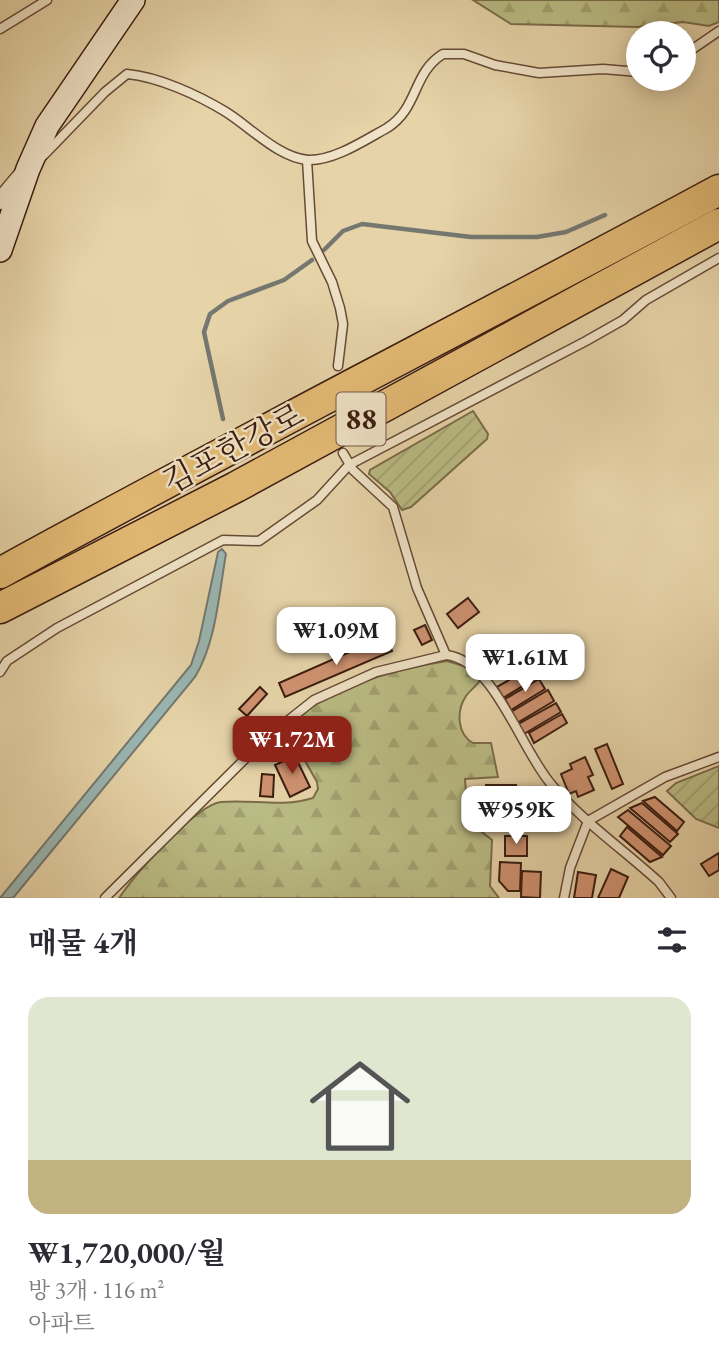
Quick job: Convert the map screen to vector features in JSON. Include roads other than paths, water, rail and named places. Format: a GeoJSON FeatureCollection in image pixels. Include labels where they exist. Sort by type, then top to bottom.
{"type":"FeatureCollection","features":[{"type":"Feature","properties":{"kind":"highway","name":"김포한강로"},"geometry":{"type":"LineString","coordinates":[[0,572],[183,472],[527,294],[719,190]]}},
{"type":"Feature","properties":{"kind":"highway","name":"김포한강로"},"geometry":{"type":"LineString","coordinates":[[0,608],[247,481],[719,224]]}},
{"type":"Feature","properties":{"kind":"main road"},"geometry":{"type":"LineString","coordinates":[[0,250],[28,169],[47,126],[66,93],[133,0]]}},
{"type":"Feature","properties":{"kind":"street"},"geometry":{"type":"LineString","coordinates":[[0,201],[28,169]]}},
{"type":"Feature","properties":{"kind":"lane"},"geometry":{"type":"LineString","coordinates":[[0,29],[47,0]]}},
{"type":"Feature","properties":{"kind":"lane"},"geometry":{"type":"LineString","coordinates":[[696,47],[719,31]]}},
{"type":"Feature","properties":{"kind":"lane"},"geometry":{"type":"LineString","coordinates":[[28,169],[112,85],[127,74],[154,81],[211,104],[280,148],[307,160],[335,154],[401,118],[410,108],[426,68],[443,54],[464,54],[495,65],[539,73],[603,69],[626,71]]}},
{"type":"Feature","properties":{"kind":"lane"},"geometry":{"type":"LineString","coordinates":[[307,160],[312,241],[332,282],[343,324],[338,366]]}},
{"type":"Feature","properties":{"kind":"lane"},"geometry":{"type":"LineString","coordinates":[[0,672],[7,662],[57,628],[223,540],[250,543],[273,532],[317,500],[349,465],[586,341],[623,320],[646,300],[719,258]]}},
{"type":"Feature","properties":{"kind":"lane"},"geometry":{"type":"LineString","coordinates":[[344,453],[349,465],[393,507],[417,588],[446,655]]}},
{"type":"Feature","properties":{"kind":"lane"},"geometry":{"type":"LineString","coordinates":[[104,898],[266,738],[314,701],[376,672],[446,655],[466,660],[484,675],[541,771],[588,821],[653,877],[671,898]]}},
{"type":"Feature","properties":{"kind":"lane"},"geometry":{"type":"LineString","coordinates":[[564,898],[570,868],[588,821],[665,777],[719,757]]}},
{"type":"Feature","properties":{"kind":"water"},"geometry":{"type":"Polygon","coordinates":[[[222,549],[226,554],[216,617],[208,649],[195,677],[13,898],[0,898],[191,665],[199,641],[218,552],[222,549]]]}},
{"type":"Feature","properties":{"kind":"waterway"},"geometry":{"type":"LineString","coordinates":[[324,250],[343,231],[362,224],[471,237],[537,237],[566,232],[605,215]]}},
{"type":"Feature","properties":{"kind":"waterway"},"geometry":{"type":"LineString","coordinates":[[223,419],[204,332],[210,314],[228,301],[284,280],[312,260]]}}]}
